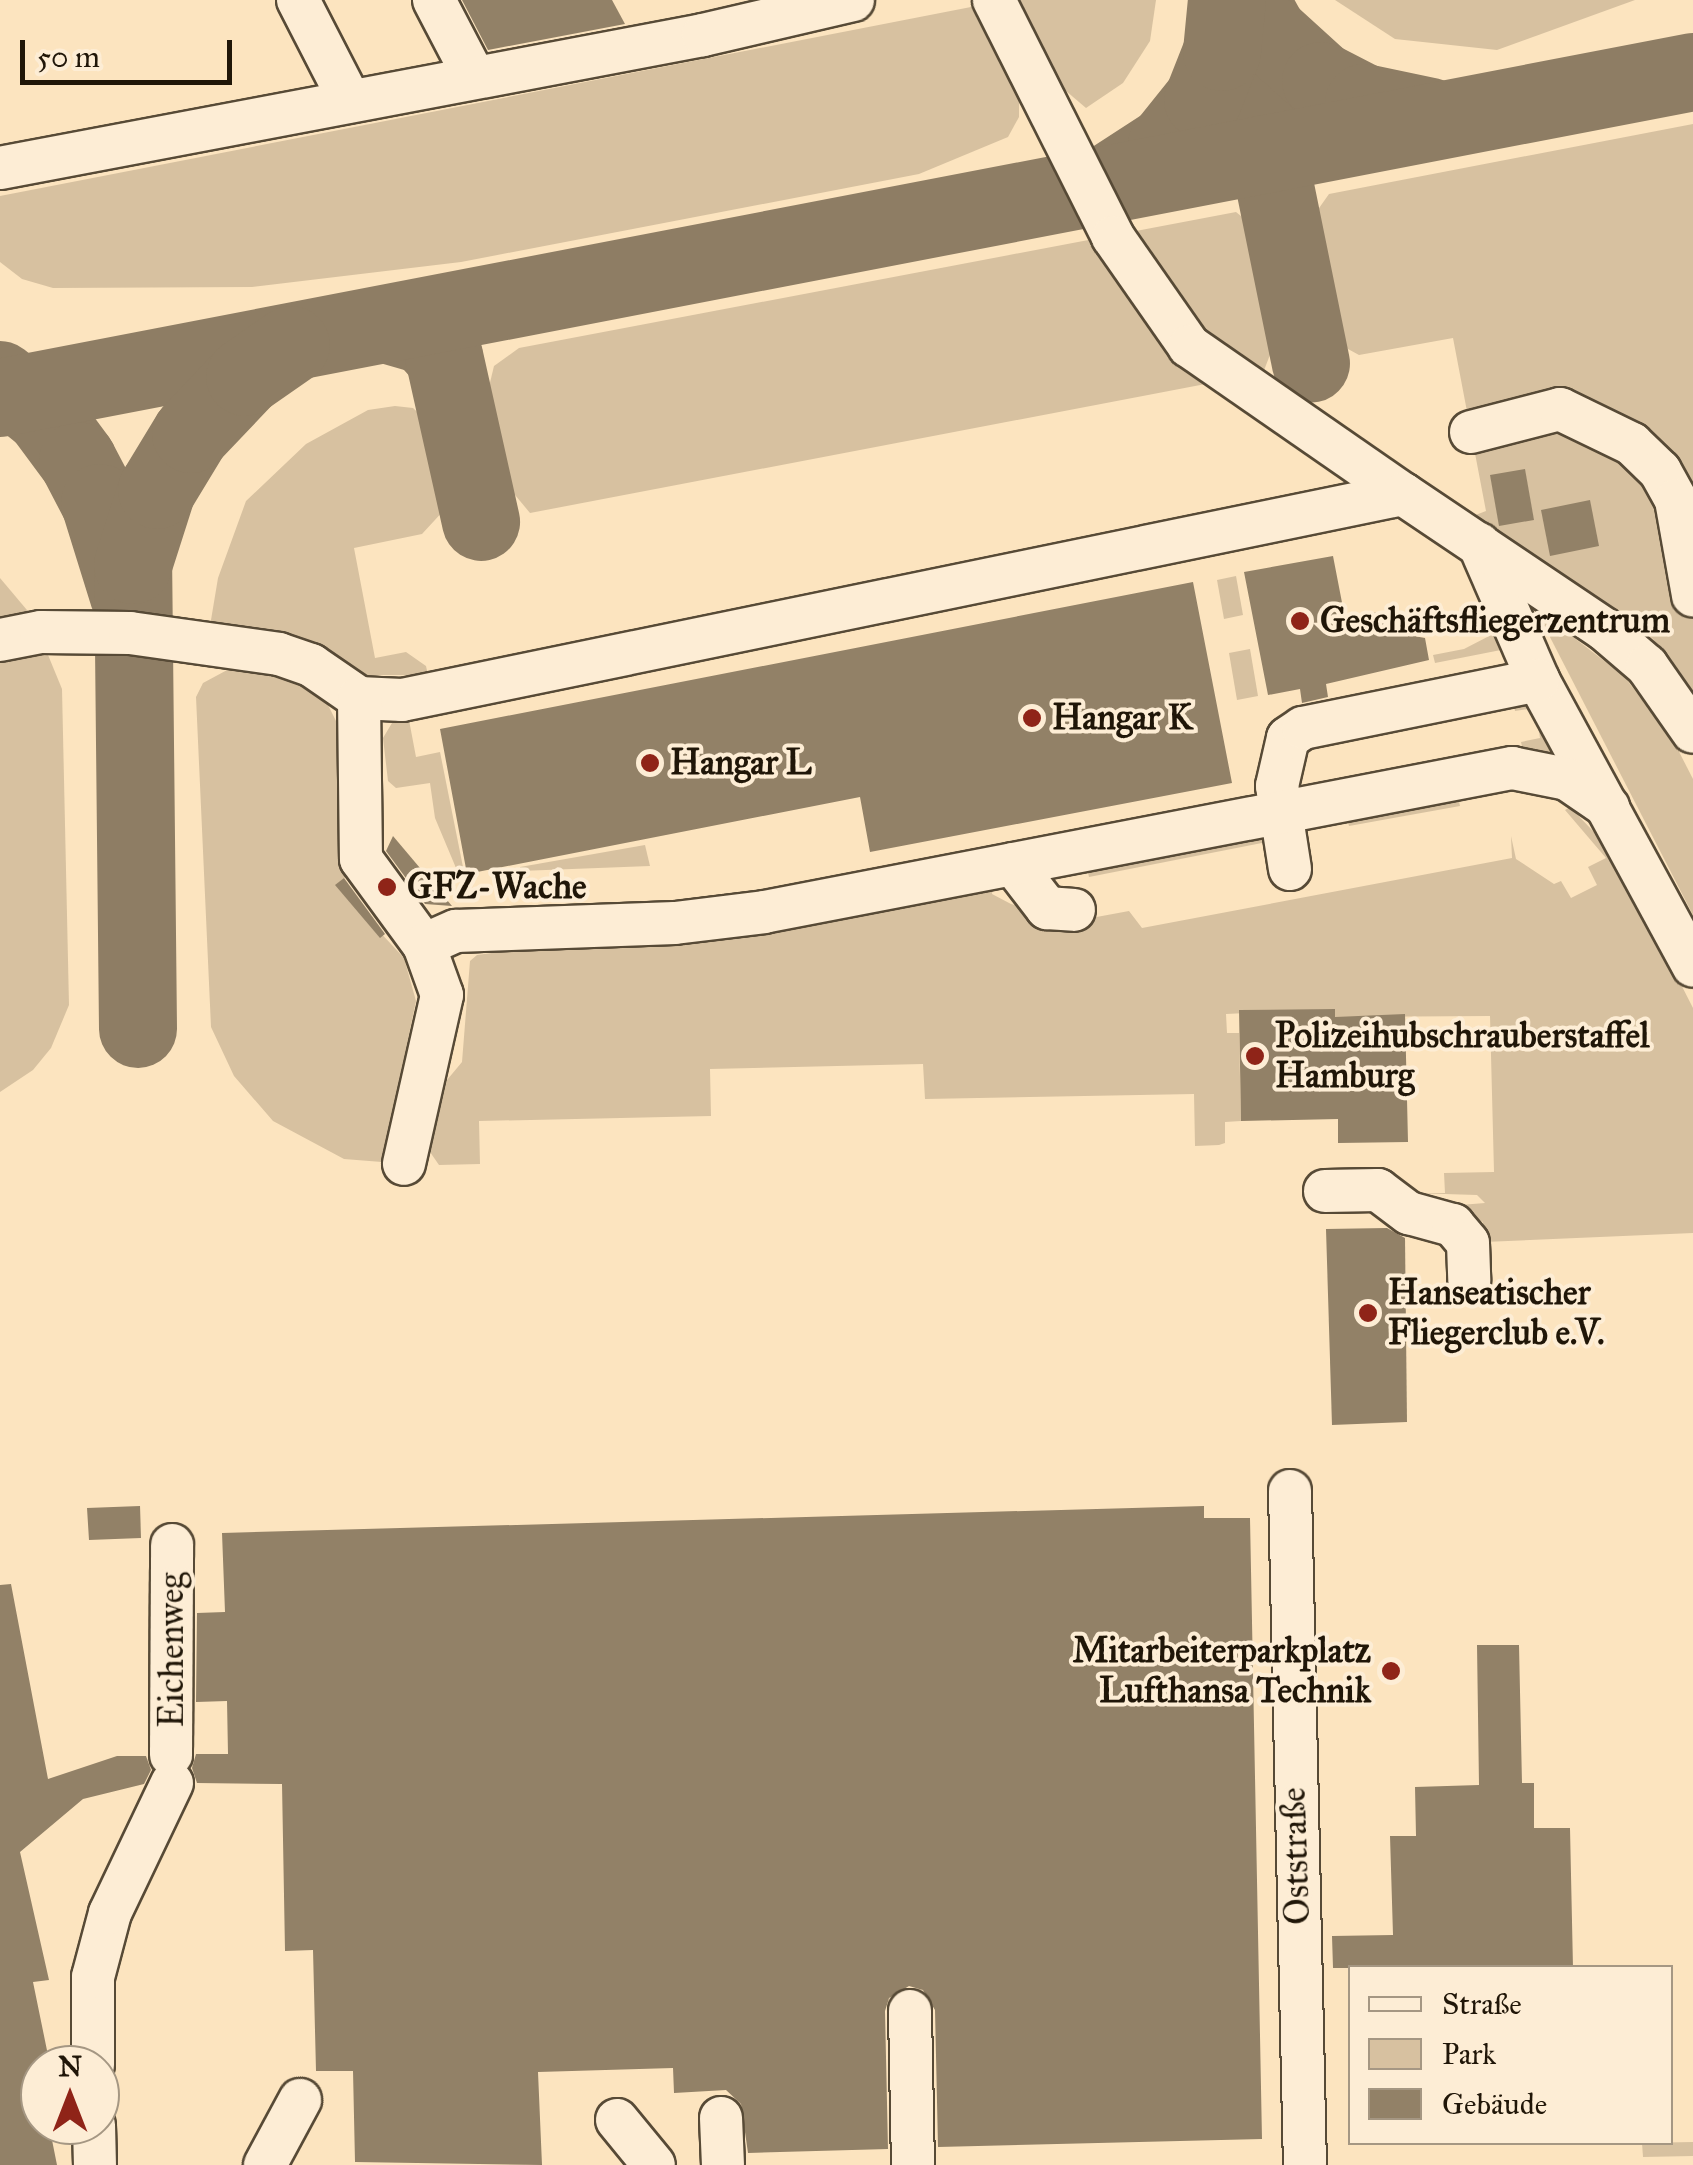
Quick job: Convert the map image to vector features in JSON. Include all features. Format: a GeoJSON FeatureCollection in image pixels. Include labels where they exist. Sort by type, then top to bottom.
{"type":"FeatureCollection","features":[{"type":"Feature","properties":{"kind":"lane"},"geometry":{"type":"LineString","coordinates":[[298,0],[350,101]]}},
{"type":"Feature","properties":{"kind":"lane"},"geometry":{"type":"LineString","coordinates":[[434,0],[474,77]]}},
{"type":"Feature","properties":{"kind":"lane"},"geometry":{"type":"LineString","coordinates":[[0,168],[474,77],[694,17],[853,0]]}},
{"type":"Feature","properties":{"kind":"lane"},"geometry":{"type":"LineString","coordinates":[[994,0],[1113,236],[1189,346],[1604,629],[1690,710]]}},
{"type":"Feature","properties":{"kind":"lane"},"geometry":{"type":"LineString","coordinates":[[1471,432],[1534,411],[1560,409],[1586,417],[1620,436],[1660,471],[1687,516],[1693,595]]}},
{"type":"Feature","properties":{"kind":"lane"},"geometry":{"type":"LineString","coordinates":[[0,640],[41,632],[130,633],[279,654],[312,664],[359,698],[402,700],[1403,494]]}},
{"type":"Feature","properties":{"kind":"lane"},"geometry":{"type":"LineString","coordinates":[[1478,543],[1538,680],[1693,966]]}},
{"type":"Feature","properties":{"kind":"lane"},"geometry":{"type":"LineString","coordinates":[[1290,869],[1280,812],[1280,754],[1303,728],[1538,680]]}},
{"type":"Feature","properties":{"kind":"lane"},"geometry":{"type":"LineString","coordinates":[[359,698],[361,859],[424,945],[442,995],[404,1164]]}},
{"type":"Feature","properties":{"kind":"lane"},"geometry":{"type":"LineString","coordinates":[[424,945],[456,931],[623,926],[764,912],[1512,768],[1567,779],[1608,807]]}},
{"type":"Feature","properties":{"kind":"lane"},"geometry":{"type":"LineString","coordinates":[[1013,864],[1047,908],[1074,910]]}},
{"type":"Feature","properties":{"kind":"lane"},"geometry":{"type":"LineString","coordinates":[[1325,1192],[1378,1190],[1409,1213],[1453,1225],[1468,1243],[1469,1281]]}},
{"type":"Feature","properties":{"kind":"lane","name":"Oststraße"},"geometry":{"type":"LineString","coordinates":[[1278,1492],[1291,1546],[1305,2165]]}},
{"type":"Feature","properties":{"kind":"lane","name":"Eichenweg"},"geometry":{"type":"LineString","coordinates":[[93,2045],[93,1977],[110,1913],[172,1769],[172,1544]]}},
{"type":"Feature","properties":{"kind":"lane"},"geometry":{"type":"LineString","coordinates":[[910,2011],[913,2165]]}},
{"type":"Feature","properties":{"kind":"lane"},"geometry":{"type":"LineString","coordinates":[[265,2165],[300,2100]]}},
{"type":"Feature","properties":{"kind":"lane"},"geometry":{"type":"LineString","coordinates":[[721,2118],[723,2165]]}},
{"type":"Feature","properties":{"kind":"lane"},"geometry":{"type":"LineString","coordinates":[[617,2120],[654,2165]]}},
{"type":"Feature","properties":{"kind":"green space"},"geometry":{"type":"Polygon","coordinates":[[[1016,0],[1156,0],[1150,41],[1123,83],[1086,108],[1059,85],[1016,0]]]}},
{"type":"Feature","properties":{"kind":"green space"},"geometry":{"type":"Polygon","coordinates":[[[1335,0],[1635,0],[1497,50],[1395,39],[1335,0]]]}},
{"type":"Feature","properties":{"kind":"green space"},"geometry":{"type":"Polygon","coordinates":[[[971,7],[1019,96],[1019,117],[1008,137],[919,174],[461,262],[252,287],[53,288],[22,279],[0,262],[0,196],[971,7]]]}},
{"type":"Feature","properties":{"kind":"green space"},"geometry":{"type":"Polygon","coordinates":[[[1693,124],[1693,692],[1653,639],[1616,609],[1473,516],[1486,511],[1453,338],[1359,355],[1348,349],[1329,323],[1311,235],[1312,218],[1329,194],[1693,124]]]}},
{"type":"Feature","properties":{"kind":"green space"},"geometry":{"type":"Polygon","coordinates":[[[1236,212],[1263,234],[1281,326],[1263,373],[530,513],[506,484],[487,395],[494,366],[519,348],[1236,212]]]}},
{"type":"Feature","properties":{"kind":"green space"},"geometry":{"type":"Polygon","coordinates":[[[413,408],[429,423],[446,508],[422,534],[354,548],[375,658],[406,652],[426,666],[428,675],[367,675],[301,637],[210,626],[218,578],[246,501],[306,444],[368,410],[413,408]]]}},
{"type":"Feature","properties":{"kind":"green space"},"geometry":{"type":"Polygon","coordinates":[[[1236,576],[1243,615],[1224,619],[1217,580],[1236,576]]]}},
{"type":"Feature","properties":{"kind":"green space"},"geometry":{"type":"Polygon","coordinates":[[[0,578],[32,616],[62,689],[69,1005],[51,1048],[33,1070],[0,1092],[0,578]]]}},
{"type":"Feature","properties":{"kind":"green space"},"geometry":{"type":"Polygon","coordinates":[[[1535,608],[1624,676],[1674,742],[1693,779],[1693,915],[1535,608]]]}},
{"type":"Feature","properties":{"kind":"green space"},"geometry":{"type":"Polygon","coordinates":[[[1495,633],[1506,649],[1435,663],[1433,655],[1464,649],[1495,633]]]}},
{"type":"Feature","properties":{"kind":"green space"},"geometry":{"type":"Polygon","coordinates":[[[1250,649],[1258,696],[1237,700],[1229,653],[1250,649]]]}},
{"type":"Feature","properties":{"kind":"green space"},"geometry":{"type":"Polygon","coordinates":[[[229,669],[298,681],[326,701],[338,725],[350,873],[336,885],[404,958],[416,1001],[382,1162],[344,1159],[273,1121],[234,1076],[211,1027],[196,697],[203,683],[229,669]]]}},
{"type":"Feature","properties":{"kind":"green space"},"geometry":{"type":"Polygon","coordinates":[[[1512,694],[1535,699],[1560,754],[1523,751],[1521,742],[1540,738],[1535,708],[1515,711],[1512,694]]]}},
{"type":"Feature","properties":{"kind":"green space"},"geometry":{"type":"Polygon","coordinates":[[[409,720],[416,757],[440,752],[463,867],[456,868],[435,818],[430,783],[396,788],[388,781],[383,738],[392,723],[409,720]]]}},
{"type":"Feature","properties":{"kind":"green space"},"geometry":{"type":"Polygon","coordinates":[[[1458,797],[1460,806],[1349,826],[1347,818],[1458,797]]]}},
{"type":"Feature","properties":{"kind":"green space"},"geometry":{"type":"Polygon","coordinates":[[[1570,807],[1614,853],[1693,1008],[1693,1233],[1484,1242],[1483,1222],[1448,1206],[1485,1203],[1477,1195],[1412,1193],[1445,1193],[1444,1173],[1494,1172],[1490,1016],[1335,1017],[1334,1009],[1226,1014],[1227,1033],[1239,1033],[1241,1121],[1225,1122],[1225,1143],[1219,1145],[1195,1146],[1194,1094],[925,1099],[923,1064],[710,1069],[711,1116],[479,1121],[480,1164],[439,1165],[430,1152],[447,1080],[462,1062],[470,961],[477,955],[993,886],[992,894],[1011,904],[1075,921],[1129,911],[1142,928],[1512,858],[1511,836],[1516,859],[1554,884],[1561,881],[1571,898],[1597,885],[1588,867],[1606,858],[1565,810],[1570,807]]]}},
{"type":"Feature","properties":{"kind":"green space"},"geometry":{"type":"Polygon","coordinates":[[[1264,834],[1277,840],[1089,877],[1087,868],[1264,834]]]}},
{"type":"Feature","properties":{"kind":"green space"},"geometry":{"type":"Polygon","coordinates":[[[645,845],[650,866],[520,871],[520,867],[645,845]]]}},
{"type":"Feature","properties":{"kind":"green space"},"geometry":{"type":"Polygon","coordinates":[[[1693,2142],[1693,2156],[1643,2157],[1642,2145],[1693,2142]]]}},
{"type":"Feature","properties":{"kind":"building"},"geometry":{"type":"Polygon","coordinates":[[[462,0],[612,0],[625,24],[488,50],[462,0]]]}},
{"type":"Feature","properties":{"kind":"building"},"geometry":{"type":"Polygon","coordinates":[[[1525,469],[1534,520],[1499,526],[1490,475],[1525,469]]]}},
{"type":"Feature","properties":{"kind":"building"},"geometry":{"type":"Polygon","coordinates":[[[1590,500],[1599,546],[1550,556],[1541,510],[1590,500]]]}},
{"type":"Feature","properties":{"kind":"building","name":"Geschäftsfliegerzentrum"},"geometry":{"type":"Polygon","coordinates":[[[1333,556],[1345,618],[1390,610],[1399,615],[1403,634],[1425,638],[1429,660],[1326,684],[1328,697],[1302,703],[1300,689],[1268,695],[1244,572],[1333,556]]]}},
{"type":"Feature","properties":{"kind":"building"},"geometry":{"type":"Polygon","coordinates":[[[1193,582],[1232,783],[870,852],[860,797],[467,874],[440,729],[1193,582]]]}},
{"type":"Feature","properties":{"kind":"building"},"geometry":{"type":"Polygon","coordinates":[[[393,836],[452,906],[425,904],[386,851],[393,836]]]}},
{"type":"Feature","properties":{"kind":"building"},"geometry":{"type":"Polygon","coordinates":[[[344,878],[385,934],[380,938],[335,885],[344,878]]]}},
{"type":"Feature","properties":{"kind":"building"},"geometry":{"type":"Polygon","coordinates":[[[1335,1009],[1335,1017],[1405,1014],[1408,1142],[1338,1143],[1338,1119],[1241,1121],[1239,1010],[1335,1009]]]}},
{"type":"Feature","properties":{"kind":"building","name":"Hanseatischer Fliegerclub e.V."},"geometry":{"type":"Polygon","coordinates":[[[1387,1228],[1405,1238],[1407,1422],[1332,1425],[1326,1229],[1387,1228]]]}},
{"type":"Feature","properties":{"kind":"building"},"geometry":{"type":"Polygon","coordinates":[[[140,1506],[141,1538],[89,1540],[87,1508],[140,1506]]]}},
{"type":"Feature","properties":{"kind":"building"},"geometry":{"type":"Polygon","coordinates":[[[1204,1506],[1204,1518],[1250,1518],[1262,2139],[938,2147],[935,2010],[923,1990],[909,1986],[889,1998],[885,2011],[888,2149],[748,2153],[741,2104],[726,2090],[674,2093],[673,2068],[538,2072],[542,2165],[355,2162],[353,2071],[316,2071],[313,1950],[285,1951],[282,1784],[197,1783],[192,1768],[196,1754],[228,1754],[227,1701],[196,1702],[197,1613],[225,1612],[222,1533],[1204,1506]]]}},
{"type":"Feature","properties":{"kind":"building"},"geometry":{"type":"Polygon","coordinates":[[[11,1584],[48,1779],[117,1756],[146,1756],[151,1770],[144,1784],[83,1799],[20,1852],[49,1980],[33,1982],[46,2045],[20,2045],[20,2145],[53,2145],[57,2165],[0,2165],[0,1585],[11,1584]]]}},
{"type":"Feature","properties":{"kind":"building"},"geometry":{"type":"Polygon","coordinates":[[[1477,1645],[1519,1645],[1522,1783],[1534,1783],[1534,1828],[1570,1828],[1573,1965],[1333,1968],[1332,1936],[1393,1935],[1390,1836],[1416,1836],[1415,1787],[1479,1785],[1477,1645]]]}},
{"type":"Feature","properties":{"kind":"taxiway"},"geometry":{"type":"LineString","coordinates":[[1110,182],[1167,145],[1203,100],[1222,52],[1227,0]]}},
{"type":"Feature","properties":{"kind":"taxiway"},"geometry":{"type":"LineString","coordinates":[[1237,0],[1311,364]]}},
{"type":"Feature","properties":{"kind":"taxiway"},"geometry":{"type":"LineString","coordinates":[[1250,0],[1268,33],[1321,81],[1364,103],[1431,117]]}},
{"type":"Feature","properties":{"kind":"taxiway"},"geometry":{"type":"LineString","coordinates":[[0,398],[1693,72]]}},
{"type":"Feature","properties":{"kind":"taxiway"},"geometry":{"type":"LineString","coordinates":[[389,325],[425,335],[444,356],[481,522]]}},
{"type":"Feature","properties":{"kind":"taxiway"},"geometry":{"type":"LineString","coordinates":[[138,1029],[133,565],[157,490],[191,434],[245,377],[291,345]]}},
{"type":"Feature","properties":{"kind":"taxiway"},"geometry":{"type":"LineString","coordinates":[[0,380],[44,415],[78,461],[100,503],[129,596]]}},
{"type":"Feature","properties":{"kind":"place","name":"Geschäftsfliegerzentrum"},"geometry":{"type":"Point","coordinates":[1300,621]}},
{"type":"Feature","properties":{"kind":"place","name":"Hangar K"},"geometry":{"type":"Point","coordinates":[1032,718]}},
{"type":"Feature","properties":{"kind":"place","name":"Hangar L"},"geometry":{"type":"Point","coordinates":[650,763]}},
{"type":"Feature","properties":{"kind":"place","name":"GFZ-Wache"},"geometry":{"type":"Point","coordinates":[387,887]}},
{"type":"Feature","properties":{"kind":"place","name":"Polizeihubschrauberstaffel Hamburg"},"geometry":{"type":"Point","coordinates":[1255,1056]}},
{"type":"Feature","properties":{"kind":"place","name":"Hanseatischer Fliegerclub e.V."},"geometry":{"type":"Point","coordinates":[1368,1313]}},
{"type":"Feature","properties":{"kind":"place","name":"Mitarbeiterparkplatz Lufthansa Technik"},"geometry":{"type":"Point","coordinates":[1391,1671]}}]}
